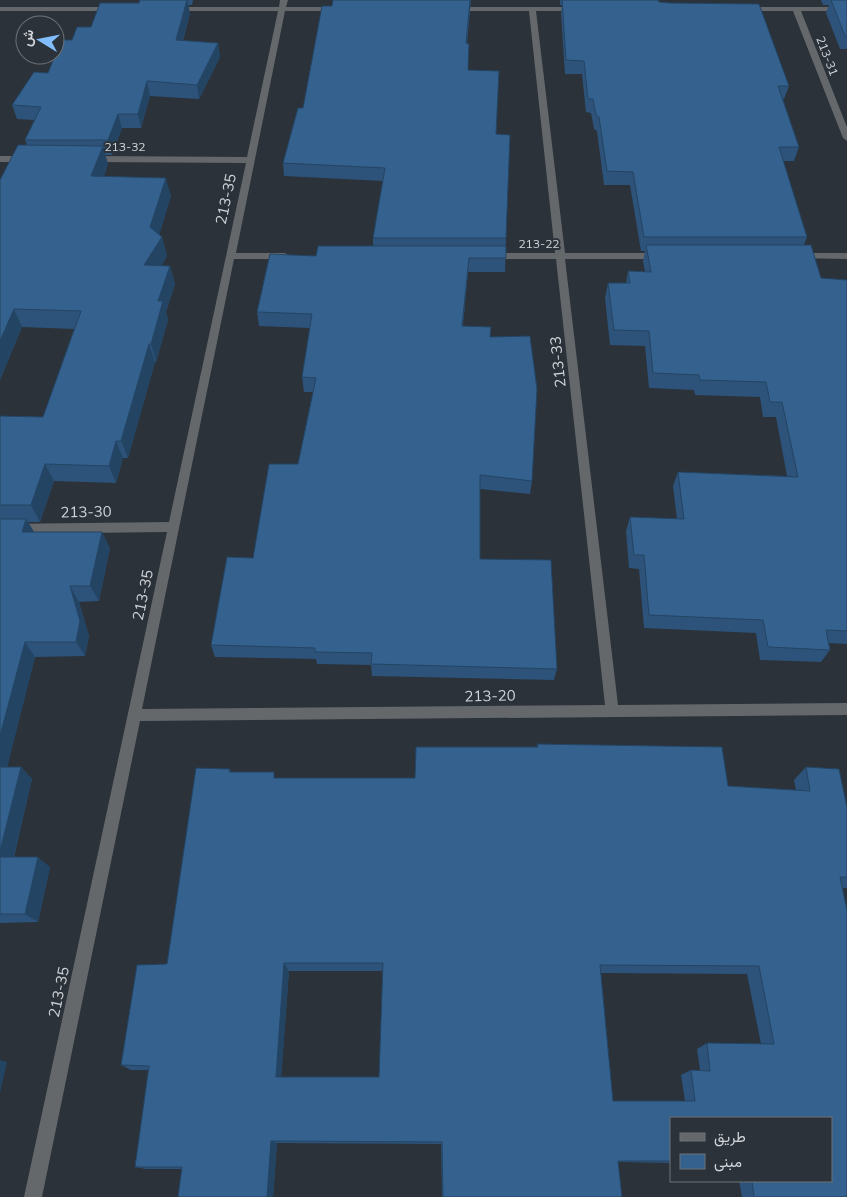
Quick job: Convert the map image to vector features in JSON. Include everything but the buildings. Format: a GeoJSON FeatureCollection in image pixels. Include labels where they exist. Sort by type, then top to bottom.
{"type":"FeatureCollection","features":[{"type":"Feature","properties":{"kind":"street"},"geometry":{"type":"LineString","coordinates":[[9,9],[14,0]]}},
{"type":"Feature","properties":{"kind":"street"},"geometry":{"type":"LineString","coordinates":[[165,9],[283,5],[349,9]]}},
{"type":"Feature","properties":{"kind":"street","name":"213-35"},"geometry":{"type":"LineString","coordinates":[[33,1197],[283,5]]}},
{"type":"Feature","properties":{"kind":"street"},"geometry":{"type":"LineString","coordinates":[[0,9],[126,9]]}},
{"type":"Feature","properties":{"kind":"street"},"geometry":{"type":"LineString","coordinates":[[446,9],[581,9]]}},
{"type":"Feature","properties":{"kind":"street","name":"213-33"},"geometry":{"type":"LineString","coordinates":[[532,9],[612,711]]}},
{"type":"Feature","properties":{"kind":"street"},"geometry":{"type":"LineString","coordinates":[[738,9],[847,9]]}},
{"type":"Feature","properties":{"kind":"street","name":"213-31"},"geometry":{"type":"LineString","coordinates":[[796,9],[847,138]]}},
{"type":"Feature","properties":{"kind":"street"},"geometry":{"type":"LineString","coordinates":[[0,159],[39,159]]}},
{"type":"Feature","properties":{"kind":"street","name":"213-32"},"geometry":{"type":"LineString","coordinates":[[77,159],[251,160]]}},
{"type":"Feature","properties":{"kind":"street"},"geometry":{"type":"LineString","coordinates":[[230,256],[298,256]]}},
{"type":"Feature","properties":{"kind":"street","name":"213-22"},"geometry":{"type":"LineString","coordinates":[[483,256],[669,256]]}},
{"type":"Feature","properties":{"kind":"street"},"geometry":{"type":"LineString","coordinates":[[788,256],[847,256]]}},
{"type":"Feature","properties":{"kind":"street","name":"213-30"},"geometry":{"type":"LineString","coordinates":[[0,529],[173,527]]}},
{"type":"Feature","properties":{"kind":"street","name":"213-20"},"geometry":{"type":"LineString","coordinates":[[134,715],[847,709]]}}]}
